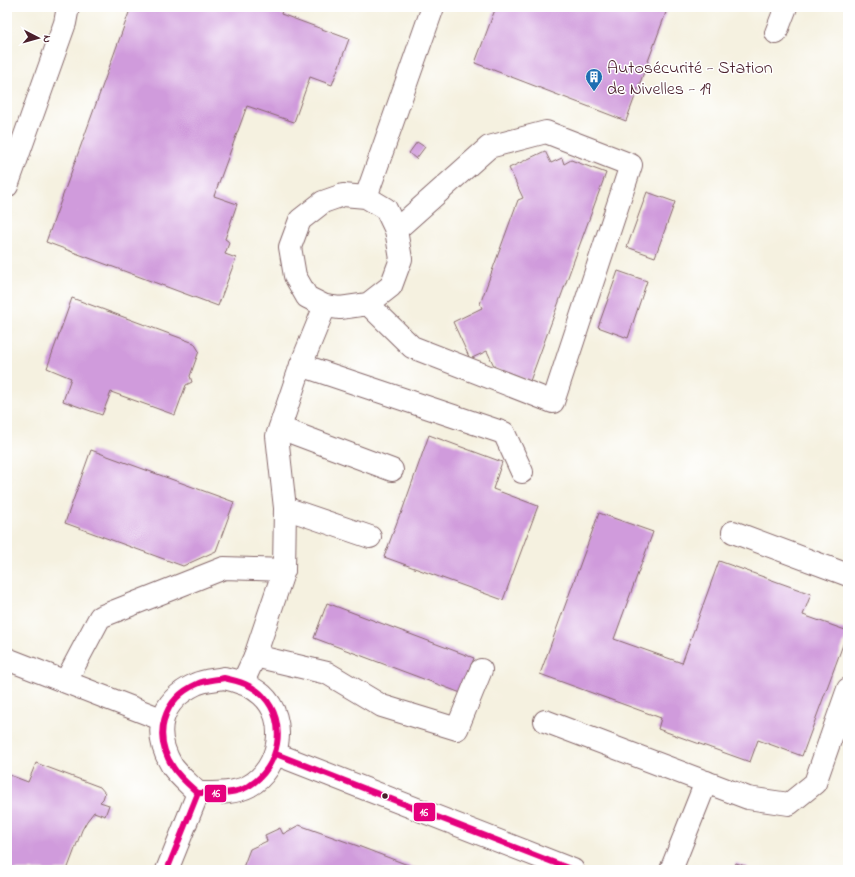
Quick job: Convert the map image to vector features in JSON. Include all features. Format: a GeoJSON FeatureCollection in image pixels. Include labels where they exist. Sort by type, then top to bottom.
{"type":"FeatureCollection","features":[{"type":"Feature","properties":{"kind":"street"},"geometry":{"type":"LineString","coordinates":[[7,186],[65,23],[68,7]]}},
{"type":"Feature","properties":{"kind":"street"},"geometry":{"type":"LineString","coordinates":[[366,197],[433,7]]}},
{"type":"Feature","properties":{"kind":"street"},"geometry":{"type":"LineString","coordinates":[[776,33],[786,7]]}},
{"type":"Feature","properties":{"kind":"street"},"geometry":{"type":"LineString","coordinates":[[368,304],[412,347],[553,402],[631,165],[546,132],[490,147],[396,230]]}},
{"type":"Feature","properties":{"kind":"street"},"geometry":{"type":"LineString","coordinates":[[343,195],[366,197],[386,209],[396,230],[401,259],[390,286],[368,304],[340,308],[324,306],[307,297],[295,276],[290,247],[300,220],[323,202],[343,195]]}},
{"type":"Feature","properties":{"kind":"street"},"geometry":{"type":"LineString","coordinates":[[243,682],[255,656],[284,570],[285,508],[277,436],[301,365],[324,306]]}},
{"type":"Feature","properties":{"kind":"street"},"geometry":{"type":"LineString","coordinates":[[301,365],[504,432],[522,472]]}},
{"type":"Feature","properties":{"kind":"street"},"geometry":{"type":"LineString","coordinates":[[280,428],[392,470]]}},
{"type":"Feature","properties":{"kind":"street"},"geometry":{"type":"LineString","coordinates":[[285,508],[370,537]]}},
{"type":"Feature","properties":{"kind":"street"},"geometry":{"type":"LineString","coordinates":[[733,532],[848,575]]}},
{"type":"Feature","properties":{"kind":"street"},"geometry":{"type":"LineString","coordinates":[[66,681],[100,617],[224,568],[284,570]]}},
{"type":"Feature","properties":{"kind":"street"},"geometry":{"type":"LineString","coordinates":[[255,656],[327,673],[382,706],[457,729],[481,670]]}},
{"type":"Feature","properties":{"kind":"street"},"geometry":{"type":"LineString","coordinates":[[7,659],[161,719]]}},
{"type":"Feature","properties":{"kind":"street"},"geometry":{"type":"LineString","coordinates":[[224,678],[243,682],[263,696],[274,712],[279,734],[276,754],[265,774],[249,786],[222,793],[198,793],[173,766],[161,737],[161,719],[170,703],[197,683],[224,678]]}},
{"type":"Feature","properties":{"kind":"street"},"geometry":{"type":"LineString","coordinates":[[545,721],[748,798],[788,804],[814,783],[848,689]]}},
{"type":"Feature","properties":{"kind":"street"},"geometry":{"type":"LineString","coordinates":[[276,754],[573,870]]}},
{"type":"Feature","properties":{"kind":"street"},"geometry":{"type":"LineString","coordinates":[[671,870],[706,782]]}},
{"type":"Feature","properties":{"kind":"street"},"geometry":{"type":"LineString","coordinates":[[167,870],[179,835],[198,793]]}},
{"type":"Feature","properties":{"kind":"building"},"geometry":{"type":"Polygon","coordinates":[[[131,7],[283,7],[281,14],[349,39],[332,85],[310,77],[294,122],[247,106],[214,196],[237,204],[225,239],[229,243],[225,254],[236,258],[218,306],[46,242],[131,7]]]}},
{"type":"Feature","properties":{"kind":"building","name":"Autosécurité - Station de Nivelles - 19"},"geometry":{"type":"Polygon","coordinates":[[[496,7],[668,7],[626,121],[475,63],[496,7]]]}},
{"type":"Feature","properties":{"kind":"building"},"geometry":{"type":"Polygon","coordinates":[[[417,142],[425,147],[416,159],[409,153],[417,142]]]}},
{"type":"Feature","properties":{"kind":"building"},"geometry":{"type":"Polygon","coordinates":[[[545,151],[551,163],[562,158],[564,164],[571,160],[606,173],[530,381],[495,368],[487,351],[470,359],[453,322],[482,308],[480,304],[518,200],[523,198],[509,168],[545,151]]]}},
{"type":"Feature","properties":{"kind":"building"},"geometry":{"type":"Polygon","coordinates":[[[647,192],[675,202],[655,257],[627,247],[647,192]]]}},
{"type":"Feature","properties":{"kind":"building"},"geometry":{"type":"Polygon","coordinates":[[[618,271],[647,281],[628,338],[598,327],[618,271]]]}},
{"type":"Feature","properties":{"kind":"building"},"geometry":{"type":"Polygon","coordinates":[[[72,298],[194,343],[199,351],[190,376],[192,382],[186,385],[175,415],[111,392],[102,415],[63,401],[71,378],[47,368],[72,298]]]}},
{"type":"Feature","properties":{"kind":"building"},"geometry":{"type":"Polygon","coordinates":[[[429,435],[502,462],[493,489],[538,506],[503,600],[384,557],[429,435]]]}},
{"type":"Feature","properties":{"kind":"building"},"geometry":{"type":"Polygon","coordinates":[[[91,450],[234,502],[216,551],[183,566],[65,523],[91,450]]]}},
{"type":"Feature","properties":{"kind":"building"},"geometry":{"type":"Polygon","coordinates":[[[599,513],[653,532],[614,639],[682,663],[719,561],[811,594],[803,615],[848,631],[802,756],[758,740],[750,762],[658,729],[661,718],[540,674],[599,513]]]}},
{"type":"Feature","properties":{"kind":"building"},"geometry":{"type":"Polygon","coordinates":[[[327,603],[474,658],[461,693],[314,638],[327,603]]]}},
{"type":"Feature","properties":{"kind":"building"},"geometry":{"type":"Polygon","coordinates":[[[36,763],[100,787],[105,793],[100,802],[109,805],[105,816],[94,812],[87,821],[82,830],[67,870],[7,870],[7,774],[28,782],[36,763]]]}},
{"type":"Feature","properties":{"kind":"building"},"geometry":{"type":"Polygon","coordinates":[[[299,825],[421,870],[242,870],[250,849],[267,841],[265,835],[280,828],[283,834],[299,825]]]}},
{"type":"Feature","properties":{"kind":"building"},"geometry":{"type":"Polygon","coordinates":[[[736,863],[748,867],[748,870],[734,868],[736,863]]]}},
{"type":"Feature","properties":{"kind":"transit line","name":"16"},"geometry":{"type":"LineString","coordinates":[[224,678],[250,686],[263,696],[271,707],[276,718],[278,731],[277,744],[274,756],[268,768],[260,778],[249,786],[230,792],[198,793],[178,774],[167,755],[163,743],[162,731],[164,719],[169,708],[185,691],[200,683],[224,678]]}},
{"type":"Feature","properties":{"kind":"transit line","name":"16"},"geometry":{"type":"LineString","coordinates":[[276,754],[573,870]]}},
{"type":"Feature","properties":{"kind":"transit line","name":"16"},"geometry":{"type":"LineString","coordinates":[[167,870],[198,793]]}},
{"type":"Feature","properties":{"kind":"place","name":"Autosécurité - Station de Nivelles - 19"},"geometry":{"type":"Point","coordinates":[594,92]}}]}
